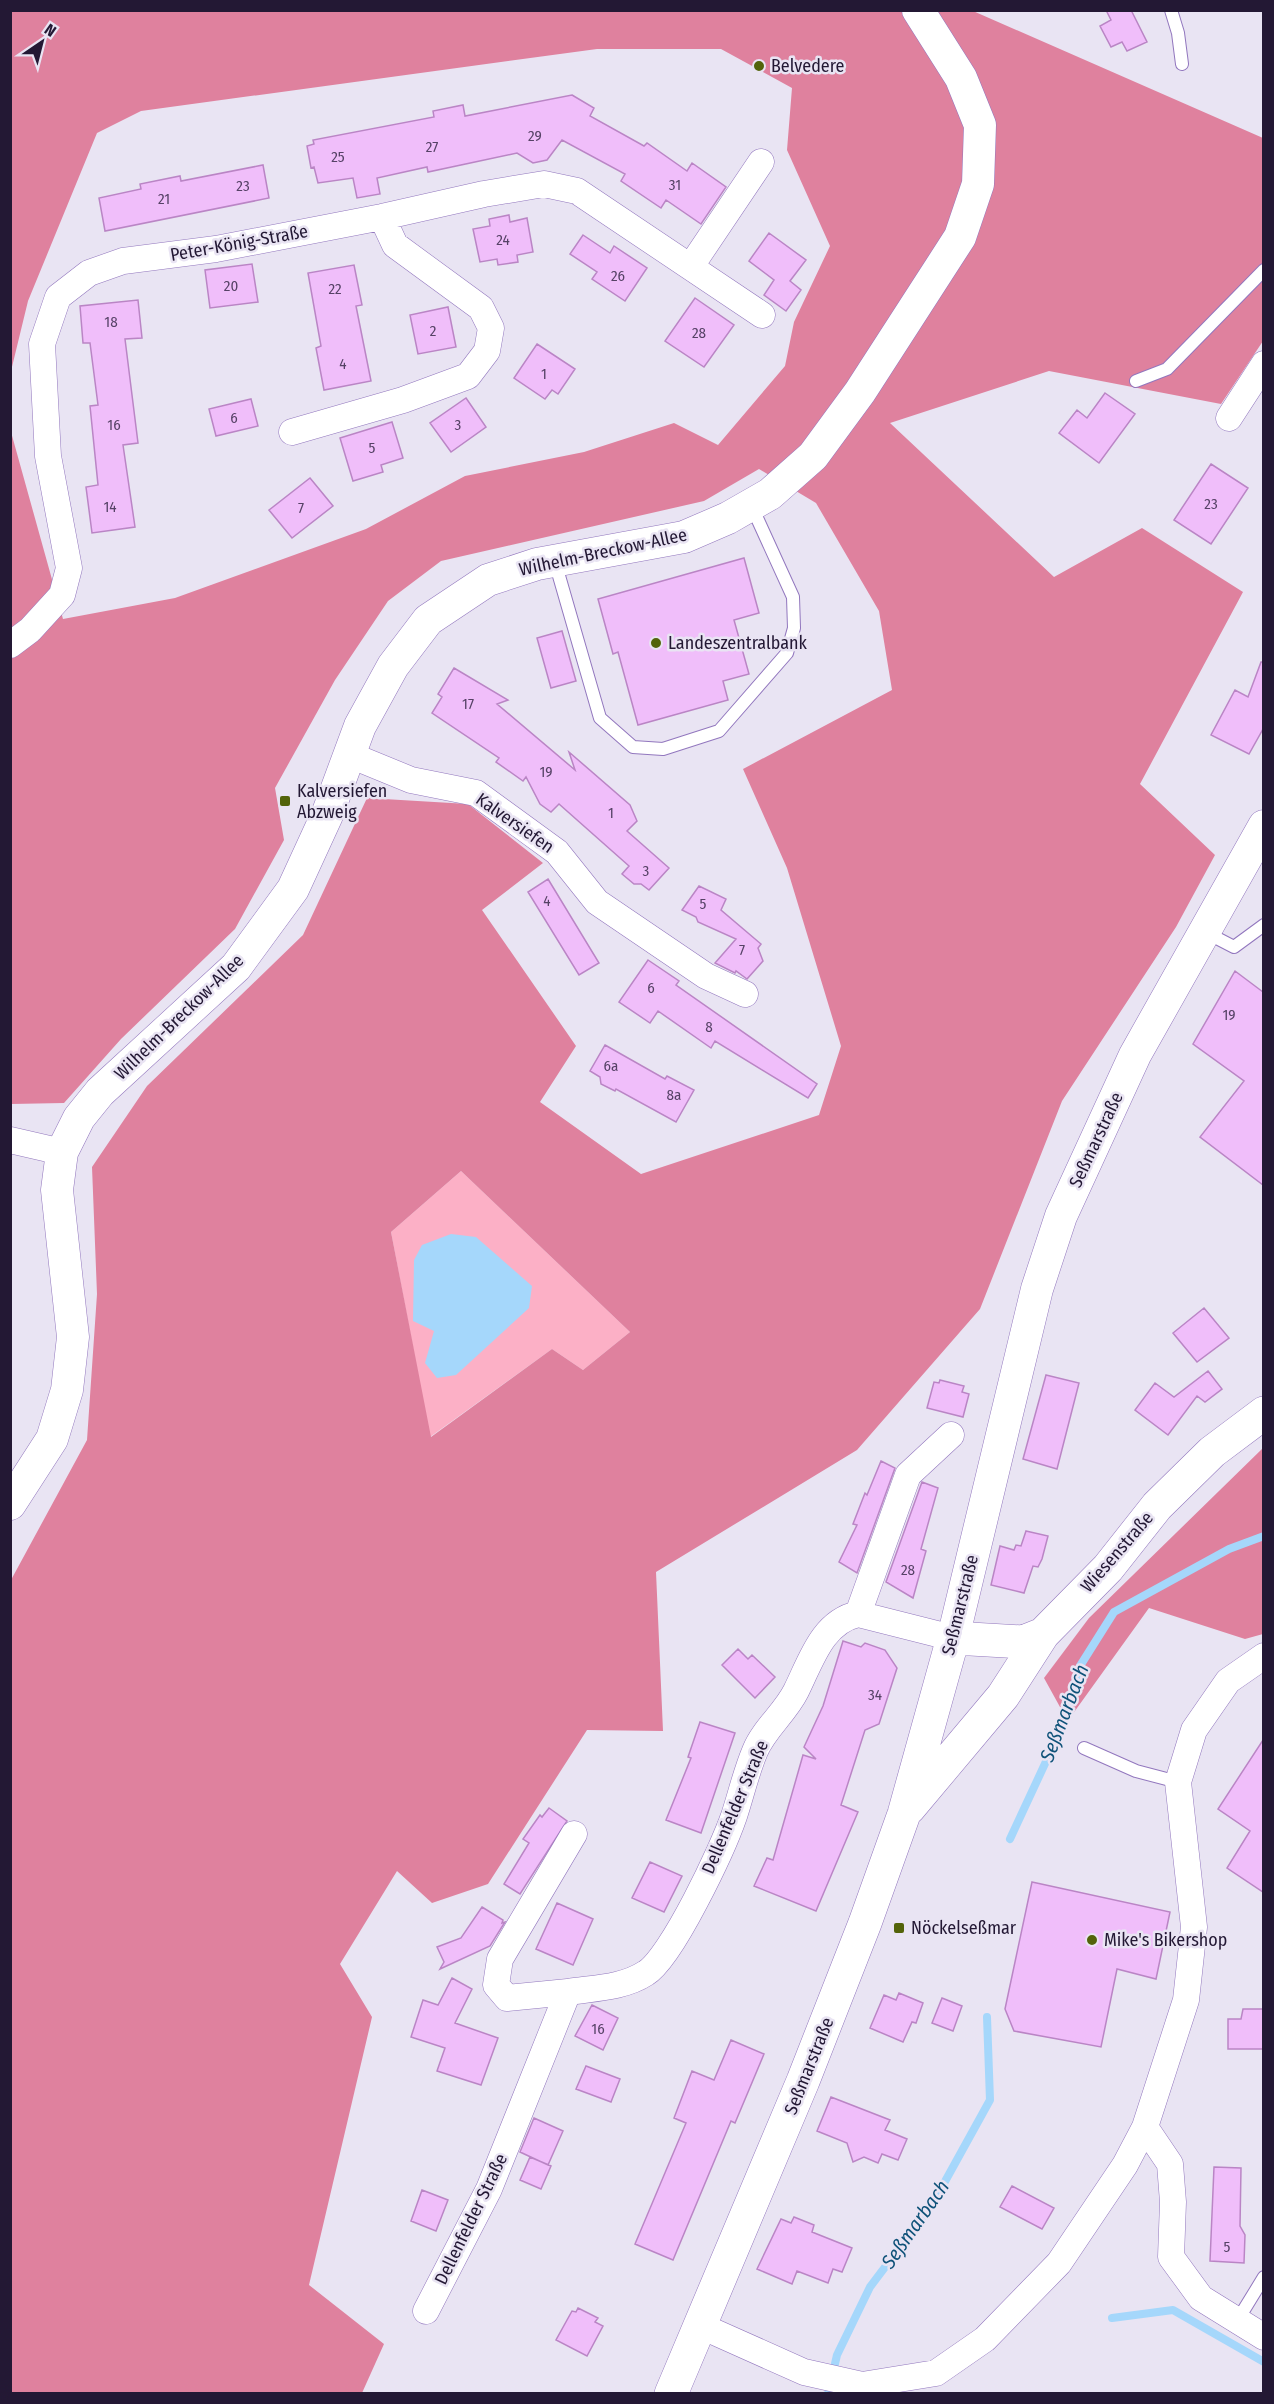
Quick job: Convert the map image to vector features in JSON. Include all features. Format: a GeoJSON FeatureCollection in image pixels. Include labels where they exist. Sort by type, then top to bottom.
{"type":"FeatureCollection","features":[{"type":"Feature","properties":{"kind":"main road","name":"Wiesenstraße"},"geometry":{"type":"LineString","coordinates":[[904,1814],[1003,1696],[1043,1634],[1108,1568],[1157,1506],[1212,1452],[1263,1413]]}},
{"type":"Feature","properties":{"kind":"main road"},"geometry":{"type":"LineString","coordinates":[[953,1638],[1023,1642],[1043,1634]]}},
{"type":"Feature","properties":{"kind":"main road","name":"Seßmarstraße"},"geometry":{"type":"LineString","coordinates":[[671,2394],[803,2081],[865,1923],[904,1814],[953,1638]]}},
{"type":"Feature","properties":{"kind":"street","name":"Wilhelm-Breckow-Allee"},"geometry":{"type":"LineString","coordinates":[[10,1504],[52,1439],[68,1390],[73,1337],[57,1190],[62,1152],[79,1118],[100,1092],[236,967],[287,898],[327,815],[375,695],[393,666],[428,620],[488,580],[554,560],[684,537],[728,518],[770,494],[813,456],[860,392],[960,237],[978,184],[980,125],[961,78],[918,10]]}},
{"type":"Feature","properties":{"kind":"street"},"geometry":{"type":"LineString","coordinates":[[691,266],[761,162]]}},
{"type":"Feature","properties":{"kind":"street","name":"Peter-König-Straße"},"geometry":{"type":"LineString","coordinates":[[10,645],[30,630],[62,595],[69,568],[48,456],[42,344],[58,297],[89,273],[123,261],[216,249],[382,218],[484,194],[544,184],[577,190],[762,315]]}},
{"type":"Feature","properties":{"kind":"street"},"geometry":{"type":"LineString","coordinates":[[292,432],[403,400],[468,376],[487,351],[491,328],[481,308],[395,245],[382,218]]}},
{"type":"Feature","properties":{"kind":"street"},"geometry":{"type":"LineString","coordinates":[[1229,418],[1263,364]]}},
{"type":"Feature","properties":{"kind":"street","name":"Kalversiefen"},"geometry":{"type":"LineString","coordinates":[[350,755],[411,780],[476,793],[557,852],[597,902],[706,976],[745,994]]}},
{"type":"Feature","properties":{"kind":"street","name":"Seßmarstraße"},"geometry":{"type":"LineString","coordinates":[[953,1638],[1036,1289],[1061,1216],[1134,1055],[1263,826]]}},
{"type":"Feature","properties":{"kind":"street"},"geometry":{"type":"LineString","coordinates":[[10,1140],[62,1152]]}},
{"type":"Feature","properties":{"kind":"street"},"geometry":{"type":"LineString","coordinates":[[951,1435],[908,1474],[858,1614],[953,1638]]}},
{"type":"Feature","properties":{"kind":"street","name":"Dellenfelder Straße"},"geometry":{"type":"LineString","coordinates":[[574,1833],[500,1959],[496,1985],[507,1998],[624,1984],[648,1972],[675,1941],[733,1819],[755,1750],[792,1698],[827,1632],[846,1616],[858,1614]]}},
{"type":"Feature","properties":{"kind":"street"},"geometry":{"type":"LineString","coordinates":[[701,2326],[804,2372],[862,2385],[936,2373],[985,2339],[1059,2263],[1125,2165],[1145,2127],[1186,2000],[1194,1927],[1178,1782],[1194,1730],[1228,1681],[1263,1656]]}},
{"type":"Feature","properties":{"kind":"street","name":"Dellenfelder Straße"},"geometry":{"type":"LineString","coordinates":[[426,2311],[489,2189],[568,1992]]}},
{"type":"Feature","properties":{"kind":"street"},"geometry":{"type":"LineString","coordinates":[[1145,2127],[1170,2164],[1173,2202],[1171,2257],[1201,2298],[1263,2337]]}},
{"type":"Feature","properties":{"kind":"lane"},"geometry":{"type":"LineString","coordinates":[[1171,10],[1178,33],[1182,64]]}},
{"type":"Feature","properties":{"kind":"lane"},"geometry":{"type":"LineString","coordinates":[[1136,381],[1167,369],[1263,270]]}},
{"type":"Feature","properties":{"kind":"lane"},"geometry":{"type":"LineString","coordinates":[[554,560],[600,718],[633,747],[663,749],[719,731],[787,652],[794,628],[793,597],[751,504]]}},
{"type":"Feature","properties":{"kind":"lane"},"geometry":{"type":"LineString","coordinates":[[1205,932],[1234,947],[1263,925]]}},
{"type":"Feature","properties":{"kind":"lane"},"geometry":{"type":"LineString","coordinates":[[1084,1748],[1136,1772],[1178,1782]]}},
{"type":"Feature","properties":{"kind":"lane"},"geometry":{"type":"LineString","coordinates":[[1237,2321],[1263,2277]]}},
{"type":"Feature","properties":{"kind":"shaded area"},"geometry":{"type":"Polygon","coordinates":[[[11,11],[973,11],[1263,138],[1263,341],[1221,404],[1049,371],[890,423],[1054,577],[1142,528],[1243,592],[1140,784],[1215,855],[1176,927],[1062,1101],[980,1309],[857,1450],[656,1572],[663,1731],[587,1730],[488,1884],[432,1903],[397,1871],[340,1964],[372,2017],[309,2285],[384,2344],[362,2393],[11,2393],[11,1580],[87,1440],[97,1294],[92,1167],[147,1086],[303,935],[367,798],[468,804],[543,863],[482,910],[576,1046],[540,1102],[641,1174],[819,1115],[841,1046],[787,868],[743,769],[892,690],[879,611],[816,503],[759,469],[704,501],[441,561],[388,601],[335,680],[275,788],[284,840],[235,929],[121,1039],[64,1103],[11,1104],[11,432],[63,619],[175,598],[366,529],[465,476],[584,452],[674,423],[718,445],[785,366],[794,322],[830,246],[787,150],[792,88],[721,49],[597,49],[141,111],[97,133],[28,301],[11,371],[11,11]],[[461,1171],[391,1232],[431,1437],[552,1349],[583,1370],[630,1332],[461,1171]]]}},
{"type":"Feature","properties":{"kind":"shaded area"},"geometry":{"type":"Polygon","coordinates":[[[461,1171],[630,1332],[583,1370],[552,1349],[430,1437],[391,1232],[461,1171]]]}},
{"type":"Feature","properties":{"kind":"shaded area"},"geometry":{"type":"Polygon","coordinates":[[[1263,1448],[1263,1634],[1245,1639],[1149,1608],[1072,1715],[1060,1707],[1044,1678],[1089,1618],[1263,1448]]]}},
{"type":"Feature","properties":{"kind":"water"},"geometry":{"type":"Polygon","coordinates":[[[451,1234],[476,1237],[532,1286],[529,1308],[456,1375],[437,1378],[425,1363],[434,1331],[413,1321],[414,1260],[422,1245],[451,1234]]]}},
{"type":"Feature","properties":{"kind":"building"},"geometry":{"type":"Polygon","coordinates":[[[1106,10],[1131,10],[1147,42],[1127,51],[1122,42],[1111,47],[1100,26],[1111,20],[1106,10]]]}},
{"type":"Feature","properties":{"kind":"building"},"geometry":{"type":"Polygon","coordinates":[[[572,95],[594,108],[590,116],[644,146],[647,143],[687,171],[692,163],[726,187],[701,224],[666,200],[661,208],[621,181],[625,174],[562,140],[547,160],[533,163],[517,153],[428,172],[427,167],[377,178],[380,194],[357,198],[353,178],[318,183],[314,167],[311,168],[307,146],[314,144],[313,140],[434,117],[433,111],[463,105],[465,116],[572,95]]]}},
{"type":"Feature","properties":{"kind":"building"},"geometry":{"type":"Polygon","coordinates":[[[263,165],[269,198],[105,231],[99,198],[141,189],[140,184],[180,176],[181,181],[263,165]]]}},
{"type":"Feature","properties":{"kind":"building"},"geometry":{"type":"Polygon","coordinates":[[[509,215],[510,222],[527,218],[533,252],[517,255],[518,262],[498,265],[497,259],[480,262],[473,229],[490,226],[489,219],[509,215]]]}},
{"type":"Feature","properties":{"kind":"building"},"geometry":{"type":"Polygon","coordinates":[[[769,233],[806,260],[790,281],[801,290],[786,311],[764,295],[774,280],[749,261],[769,233]]]}},
{"type":"Feature","properties":{"kind":"building"},"geometry":{"type":"Polygon","coordinates":[[[583,235],[610,253],[614,246],[647,268],[625,301],[592,279],[597,272],[570,254],[583,235]]]}},
{"type":"Feature","properties":{"kind":"building"},"geometry":{"type":"Polygon","coordinates":[[[252,264],[258,302],[210,308],[205,270],[252,264]]]}},
{"type":"Feature","properties":{"kind":"building"},"geometry":{"type":"Polygon","coordinates":[[[354,265],[362,305],[356,306],[371,381],[324,390],[316,348],[321,346],[308,273],[354,265]]]}},
{"type":"Feature","properties":{"kind":"building"},"geometry":{"type":"Polygon","coordinates":[[[695,298],[734,325],[704,367],[665,341],[695,298]]]}},
{"type":"Feature","properties":{"kind":"building"},"geometry":{"type":"Polygon","coordinates":[[[138,300],[142,338],[125,339],[138,443],[123,445],[135,527],[92,533],[86,487],[98,485],[90,406],[98,405],[90,343],[83,343],[80,306],[138,300]]]}},
{"type":"Feature","properties":{"kind":"building"},"geometry":{"type":"Polygon","coordinates":[[[448,307],[456,347],[418,354],[410,315],[448,307]]]}},
{"type":"Feature","properties":{"kind":"building"},"geometry":{"type":"Polygon","coordinates":[[[537,344],[575,369],[558,394],[552,390],[545,399],[514,378],[537,344]]]}},
{"type":"Feature","properties":{"kind":"building"},"geometry":{"type":"Polygon","coordinates":[[[1105,393],[1135,414],[1099,463],[1059,433],[1077,410],[1087,418],[1105,393]]]}},
{"type":"Feature","properties":{"kind":"building"},"geometry":{"type":"Polygon","coordinates":[[[466,398],[486,427],[451,452],[430,423],[466,398]]]}},
{"type":"Feature","properties":{"kind":"building"},"geometry":{"type":"Polygon","coordinates":[[[251,399],[258,426],[216,436],[209,409],[251,399]]]}},
{"type":"Feature","properties":{"kind":"building"},"geometry":{"type":"Polygon","coordinates":[[[392,422],[403,458],[381,465],[383,472],[353,481],[340,438],[392,422]]]}},
{"type":"Feature","properties":{"kind":"building"},"geometry":{"type":"Polygon","coordinates":[[[1211,464],[1248,488],[1211,544],[1174,520],[1211,464]]]}},
{"type":"Feature","properties":{"kind":"building"},"geometry":{"type":"Polygon","coordinates":[[[310,478],[333,506],[292,538],[269,510],[310,478]]]}},
{"type":"Feature","properties":{"kind":"building","name":"Landeszentralbank"},"geometry":{"type":"Polygon","coordinates":[[[744,558],[759,613],[734,620],[749,674],[723,681],[728,700],[638,725],[618,652],[613,654],[598,599],[744,558]]]}},
{"type":"Feature","properties":{"kind":"building"},"geometry":{"type":"Polygon","coordinates":[[[562,631],[576,681],[551,688],[537,638],[562,631]]]}},
{"type":"Feature","properties":{"kind":"building"},"geometry":{"type":"Polygon","coordinates":[[[1261,662],[1263,662],[1263,729],[1249,754],[1211,735],[1235,690],[1248,697],[1261,662]]]}},
{"type":"Feature","properties":{"kind":"building"},"geometry":{"type":"Polygon","coordinates":[[[454,668],[508,700],[497,704],[575,770],[569,752],[630,805],[637,821],[627,831],[669,868],[649,890],[641,884],[634,884],[622,874],[629,866],[559,804],[551,812],[540,804],[526,777],[523,781],[496,762],[499,758],[432,713],[442,697],[438,694],[454,668]]]}},
{"type":"Feature","properties":{"kind":"building"},"geometry":{"type":"Polygon","coordinates":[[[548,879],[599,963],[579,975],[528,892],[548,879]]]}},
{"type":"Feature","properties":{"kind":"building"},"geometry":{"type":"Polygon","coordinates":[[[699,886],[726,899],[721,910],[761,944],[758,948],[763,961],[747,979],[736,971],[735,973],[715,963],[736,939],[698,922],[696,917],[682,910],[699,886]]]}},
{"type":"Feature","properties":{"kind":"building"},"geometry":{"type":"Polygon","coordinates":[[[648,960],[679,981],[676,985],[817,1084],[808,1098],[715,1041],[711,1048],[658,1011],[650,1023],[619,1002],[648,960]]]}},
{"type":"Feature","properties":{"kind":"building"},"geometry":{"type":"Polygon","coordinates":[[[1235,971],[1263,992],[1263,1185],[1200,1137],[1244,1081],[1193,1044],[1235,971]]]}},
{"type":"Feature","properties":{"kind":"building"},"geometry":{"type":"Polygon","coordinates":[[[605,1045],[665,1079],[667,1076],[694,1090],[676,1122],[616,1089],[615,1091],[601,1084],[600,1077],[590,1071],[605,1045]]]}},
{"type":"Feature","properties":{"kind":"building"},"geometry":{"type":"Polygon","coordinates":[[[1204,1308],[1229,1338],[1197,1362],[1173,1333],[1204,1308]]]}},
{"type":"Feature","properties":{"kind":"building"},"geometry":{"type":"Polygon","coordinates":[[[1208,1371],[1222,1389],[1205,1402],[1197,1396],[1168,1435],[1135,1410],[1155,1383],[1174,1397],[1208,1371]]]}},
{"type":"Feature","properties":{"kind":"building"},"geometry":{"type":"Polygon","coordinates":[[[1046,1375],[1079,1383],[1057,1469],[1023,1459],[1046,1375]]]}},
{"type":"Feature","properties":{"kind":"building"},"geometry":{"type":"Polygon","coordinates":[[[940,1380],[964,1386],[962,1392],[969,1394],[963,1417],[927,1408],[934,1382],[939,1383],[940,1380]]]}},
{"type":"Feature","properties":{"kind":"building"},"geometry":{"type":"Polygon","coordinates":[[[881,1461],[895,1468],[857,1573],[839,1562],[857,1525],[853,1524],[865,1493],[867,1495],[881,1461]]]}},
{"type":"Feature","properties":{"kind":"building"},"geometry":{"type":"Polygon","coordinates":[[[922,1482],[938,1488],[921,1549],[926,1551],[913,1598],[886,1582],[922,1482]]]}},
{"type":"Feature","properties":{"kind":"building"},"geometry":{"type":"Polygon","coordinates":[[[1026,1531],[1048,1536],[1042,1559],[1038,1567],[1033,1566],[1024,1593],[991,1585],[1000,1546],[1014,1550],[1016,1545],[1021,1546],[1026,1531]]]}},
{"type":"Feature","properties":{"kind":"building"},"geometry":{"type":"Polygon","coordinates":[[[843,1641],[861,1647],[865,1643],[885,1650],[897,1668],[879,1724],[865,1730],[841,1805],[858,1812],[816,1911],[754,1886],[767,1858],[773,1860],[803,1755],[816,1759],[804,1747],[823,1706],[843,1641]]]}},
{"type":"Feature","properties":{"kind":"building"},"geometry":{"type":"Polygon","coordinates":[[[738,1649],[748,1659],[752,1655],[775,1677],[755,1698],[722,1665],[738,1649]]]}},
{"type":"Feature","properties":{"kind":"building"},"geometry":{"type":"Polygon","coordinates":[[[700,1722],[735,1733],[701,1833],[666,1820],[691,1758],[688,1757],[700,1722]]]}},
{"type":"Feature","properties":{"kind":"building"},"geometry":{"type":"Polygon","coordinates":[[[1263,1740],[1263,1892],[1227,1868],[1250,1831],[1218,1809],[1263,1740]]]}},
{"type":"Feature","properties":{"kind":"building"},"geometry":{"type":"Polygon","coordinates":[[[549,1808],[567,1821],[520,1894],[504,1884],[529,1843],[523,1839],[540,1815],[542,1817],[549,1808]]]}},
{"type":"Feature","properties":{"kind":"building"},"geometry":{"type":"Polygon","coordinates":[[[650,1862],[682,1876],[664,1912],[632,1898],[650,1862]]]}},
{"type":"Feature","properties":{"kind":"building","name":"Mike's Bikershop"},"geometry":{"type":"Polygon","coordinates":[[[1032,1882],[1170,1912],[1156,1979],[1117,1969],[1101,2047],[1014,2031],[1005,2009],[1032,1882]]]}},
{"type":"Feature","properties":{"kind":"building"},"geometry":{"type":"Polygon","coordinates":[[[557,1903],[593,1919],[573,1965],[536,1949],[557,1903]]]}},
{"type":"Feature","properties":{"kind":"building"},"geometry":{"type":"Polygon","coordinates":[[[482,1907],[503,1920],[502,1923],[505,1922],[490,1946],[440,1969],[444,1962],[437,1947],[461,1938],[482,1907]]]}},
{"type":"Feature","properties":{"kind":"building"},"geometry":{"type":"Polygon","coordinates":[[[452,1978],[472,1989],[455,2023],[498,2038],[481,2085],[437,2071],[445,2048],[411,2037],[423,2000],[438,2005],[452,1978]]]}},
{"type":"Feature","properties":{"kind":"building"},"geometry":{"type":"Polygon","coordinates":[[[899,1993],[923,2003],[916,2023],[912,2022],[903,2042],[870,2028],[884,1995],[896,2000],[899,1993]]]}},
{"type":"Feature","properties":{"kind":"building"},"geometry":{"type":"Polygon","coordinates":[[[942,1998],[962,2006],[953,2031],[932,2023],[942,1998]]]}},
{"type":"Feature","properties":{"kind":"building"},"geometry":{"type":"Polygon","coordinates":[[[592,2005],[618,2018],[603,2050],[575,2036],[592,2005]]]}},
{"type":"Feature","properties":{"kind":"building"},"geometry":{"type":"Polygon","coordinates":[[[1243,2009],[1263,2009],[1263,2049],[1228,2049],[1228,2019],[1241,2019],[1243,2009]]]}},
{"type":"Feature","properties":{"kind":"building"},"geometry":{"type":"Polygon","coordinates":[[[731,2040],[764,2054],[735,2123],[731,2121],[673,2260],[635,2244],[686,2123],[674,2118],[692,2071],[714,2080],[731,2040]]]}},
{"type":"Feature","properties":{"kind":"building"},"geometry":{"type":"Polygon","coordinates":[[[586,2066],[620,2079],[611,2102],[576,2089],[586,2066]]]}},
{"type":"Feature","properties":{"kind":"building"},"geometry":{"type":"Polygon","coordinates":[[[831,2097],[890,2120],[885,2130],[907,2139],[898,2160],[882,2154],[878,2163],[864,2157],[853,2162],[847,2143],[817,2131],[831,2097]]]}},
{"type":"Feature","properties":{"kind":"building"},"geometry":{"type":"Polygon","coordinates":[[[534,2118],[563,2131],[548,2165],[520,2152],[534,2118]]]}},
{"type":"Feature","properties":{"kind":"building"},"geometry":{"type":"Polygon","coordinates":[[[530,2157],[551,2166],[541,2189],[520,2180],[530,2157]]]}},
{"type":"Feature","properties":{"kind":"building"},"geometry":{"type":"Polygon","coordinates":[[[1214,2167],[1241,2168],[1240,2226],[1245,2235],[1244,2263],[1210,2261],[1214,2167]]]}},
{"type":"Feature","properties":{"kind":"building"},"geometry":{"type":"Polygon","coordinates":[[[1012,2186],[1054,2208],[1042,2229],[1000,2207],[1012,2186]]]}},
{"type":"Feature","properties":{"kind":"building"},"geometry":{"type":"Polygon","coordinates":[[[422,2190],[448,2200],[436,2231],[411,2221],[422,2190]]]}},
{"type":"Feature","properties":{"kind":"building"},"geometry":{"type":"Polygon","coordinates":[[[794,2217],[814,2225],[812,2232],[852,2248],[842,2272],[833,2269],[828,2283],[797,2271],[792,2284],[757,2269],[781,2219],[791,2223],[794,2217]]]}},
{"type":"Feature","properties":{"kind":"building"},"geometry":{"type":"Polygon","coordinates":[[[578,2308],[598,2318],[595,2322],[603,2326],[587,2356],[556,2340],[572,2311],[576,2312],[578,2308]]]}},
{"type":"Feature","properties":{"kind":"waterway","name":"Seßmarbach"},"geometry":{"type":"LineString","coordinates":[[1010,1839],[1062,1727],[1080,1666],[1114,1612],[1229,1549],[1264,1536]]}},
{"type":"Feature","properties":{"kind":"waterway","name":"Seßmarbach"},"geometry":{"type":"LineString","coordinates":[[828,2394],[837,2355],[870,2287],[932,2205],[990,2100],[987,2017]]}},
{"type":"Feature","properties":{"kind":"waterway"},"geometry":{"type":"LineString","coordinates":[[1112,2318],[1173,2310],[1264,2362]]}},
{"type":"Feature","properties":{"kind":"place","name":"Belvedere"},"geometry":{"type":"Point","coordinates":[759,66]}},
{"type":"Feature","properties":{"kind":"place","name":"Landeszentralbank"},"geometry":{"type":"Point","coordinates":[656,643]}},
{"type":"Feature","properties":{"kind":"place","name":"Kalversiefen Abzweig"},"geometry":{"type":"Point","coordinates":[285,801]}},
{"type":"Feature","properties":{"kind":"place","name":"Nöckelseßmar"},"geometry":{"type":"Point","coordinates":[899,1928]}},
{"type":"Feature","properties":{"kind":"place","name":"Mike's Bikershop"},"geometry":{"type":"Point","coordinates":[1092,1940]}}]}
